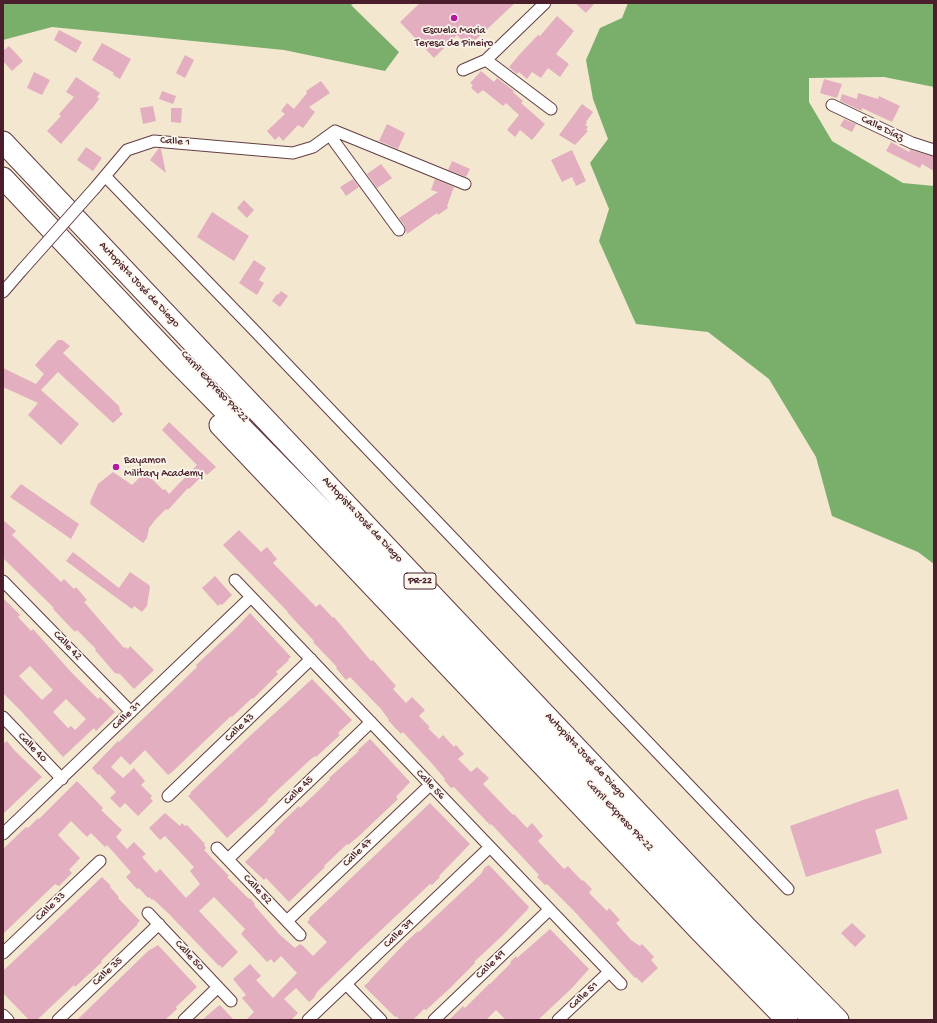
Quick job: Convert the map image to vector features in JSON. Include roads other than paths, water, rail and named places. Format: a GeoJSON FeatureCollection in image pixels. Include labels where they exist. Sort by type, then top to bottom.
{"type":"FeatureCollection","features":[{"type":"Feature","properties":{"kind":"highway","name":"Autopista José de Diego"},"geometry":{"type":"LineString","coordinates":[[3,142],[746,927],[838,1020]]}},
{"type":"Feature","properties":{"kind":"highway","name":"Carril Expreso PR-22"},"geometry":{"type":"LineString","coordinates":[[3,163],[238,412],[407,587],[425,611]]}},
{"type":"Feature","properties":{"kind":"highway","name":"Carril Expreso PR-22"},"geometry":{"type":"LineString","coordinates":[[3,178],[172,357],[403,592],[425,611],[754,959],[814,1020]]}},
{"type":"Feature","properties":{"kind":"highway"},"geometry":{"type":"LineString","coordinates":[[3,197],[701,932],[787,1020]]}},
{"type":"Feature","properties":{"kind":"street"},"geometry":{"type":"LineString","coordinates":[[463,70],[486,60],[545,3]]}},
{"type":"Feature","properties":{"kind":"street"},"geometry":{"type":"LineString","coordinates":[[486,60],[551,109]]}},
{"type":"Feature","properties":{"kind":"street","name":"Calle Díaz"},"geometry":{"type":"LineString","coordinates":[[832,105],[912,143],[934,150]]}},
{"type":"Feature","properties":{"kind":"street"},"geometry":{"type":"LineString","coordinates":[[399,230],[334,141],[335,131],[465,184]]}},
{"type":"Feature","properties":{"kind":"street","name":"Calle 1"},"geometry":{"type":"LineString","coordinates":[[3,292],[127,150],[154,141],[293,153],[313,147],[335,131]]}},
{"type":"Feature","properties":{"kind":"street"},"geometry":{"type":"LineString","coordinates":[[105,176],[259,334],[788,889]]}},
{"type":"Feature","properties":{"kind":"street","name":"Calle 56"},"geometry":{"type":"LineString","coordinates":[[235,580],[621,984]]}},
{"type":"Feature","properties":{"kind":"street","name":"Calle 42"},"geometry":{"type":"LineString","coordinates":[[3,581],[131,712]]}},
{"type":"Feature","properties":{"kind":"street","name":"Calle 31"},"geometry":{"type":"LineString","coordinates":[[3,834],[251,597]]}},
{"type":"Feature","properties":{"kind":"street","name":"Calle 43"},"geometry":{"type":"LineString","coordinates":[[168,796],[311,659]]}},
{"type":"Feature","properties":{"kind":"street","name":"Calle 40"},"geometry":{"type":"LineString","coordinates":[[3,717],[62,779]]}},
{"type":"Feature","properties":{"kind":"street","name":"Calle 45"},"geometry":{"type":"LineString","coordinates":[[228,859],[371,722]]}},
{"type":"Feature","properties":{"kind":"street","name":"Calle 47"},"geometry":{"type":"LineString","coordinates":[[287,921],[430,785]]}},
{"type":"Feature","properties":{"kind":"street","name":"Calle 39"},"geometry":{"type":"LineString","coordinates":[[308,1020],[490,847]]}},
{"type":"Feature","properties":{"kind":"street","name":"Calle 52"},"geometry":{"type":"LineString","coordinates":[[217,848],[300,935]]}},
{"type":"Feature","properties":{"kind":"street","name":"Calle 33"},"geometry":{"type":"LineString","coordinates":[[3,953],[100,861]]}},
{"type":"Feature","properties":{"kind":"street","name":"Calle 49"},"geometry":{"type":"LineString","coordinates":[[434,1020],[549,910]]}},
{"type":"Feature","properties":{"kind":"street","name":"Calle 50"},"geometry":{"type":"LineString","coordinates":[[148,913],[231,1001]]}},
{"type":"Feature","properties":{"kind":"street","name":"Calle 35"},"geometry":{"type":"LineString","coordinates":[[58,1020],[159,924]]}},
{"type":"Feature","properties":{"kind":"street","name":"Calle 51"},"geometry":{"type":"LineString","coordinates":[[558,1020],[609,972]]}},
{"type":"Feature","properties":{"kind":"street"},"geometry":{"type":"LineString","coordinates":[[346,984],[381,1020]]}},
{"type":"Feature","properties":{"kind":"street"},"geometry":{"type":"LineString","coordinates":[[184,1020],[218,987]]}},
{"type":"Feature","properties":{"kind":"street"},"geometry":{"type":"LineString","coordinates":[[3,1015],[8,1020]]}},
{"type":"Feature","properties":{"kind":"place","name":"Escuela Maria Teresa de Pineiro"},"geometry":{"type":"Point","coordinates":[454,18]}},
{"type":"Feature","properties":{"kind":"place","name":"Bayamon Military Academy"},"geometry":{"type":"Point","coordinates":[116,467]}}]}
